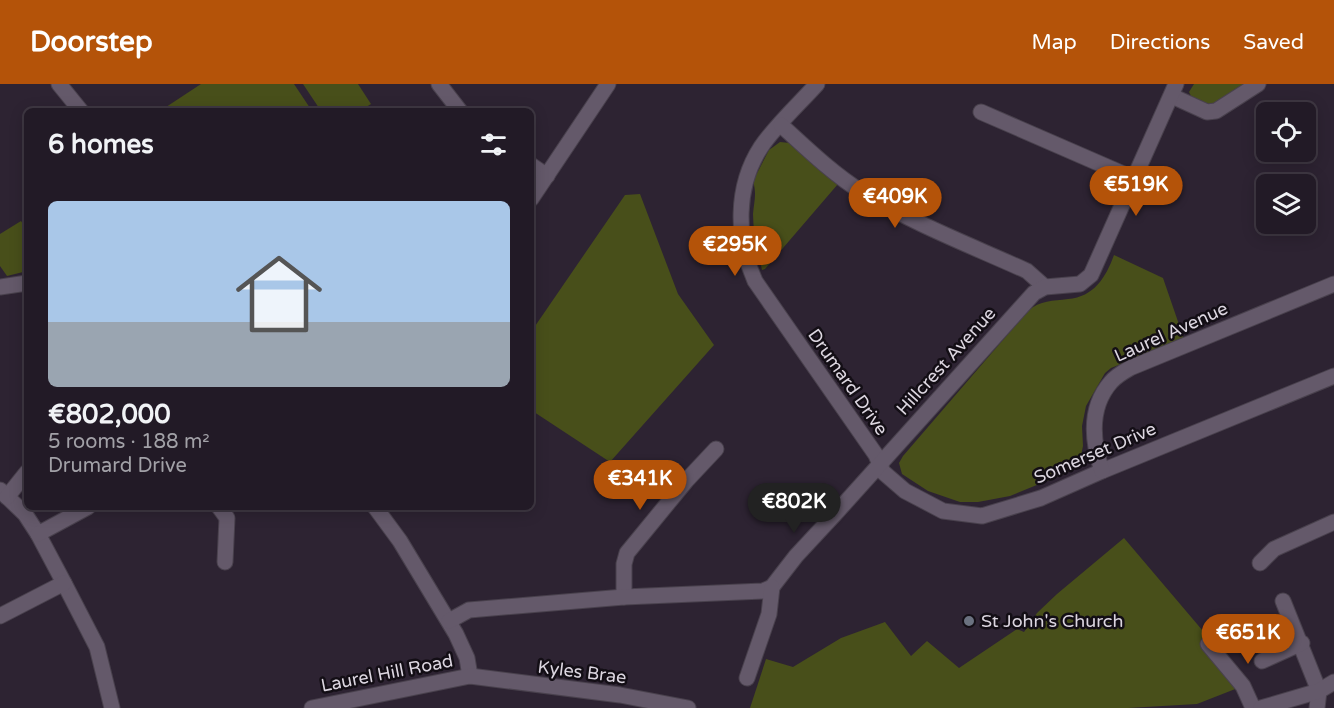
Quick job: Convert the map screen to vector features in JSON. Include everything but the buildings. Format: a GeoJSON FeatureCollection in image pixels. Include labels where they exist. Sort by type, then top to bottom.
{"type":"FeatureCollection","features":[{"type":"Feature","properties":{"kind":"street"},"geometry":{"type":"LineString","coordinates":[[59,84],[79,108]]}},
{"type":"Feature","properties":{"kind":"street"},"geometry":{"type":"LineString","coordinates":[[439,84],[458,108]]}},
{"type":"Feature","properties":{"kind":"street"},"geometry":{"type":"LineString","coordinates":[[534,195],[608,84]]}},
{"type":"Feature","properties":{"kind":"street","name":"Drumard Drive"},"geometry":{"type":"LineString","coordinates":[[772,587],[796,556],[879,464],[876,455],[755,281],[746,261],[740,230],[742,200],[750,168],[762,146],[817,84]]}},
{"type":"Feature","properties":{"kind":"street"},"geometry":{"type":"LineString","coordinates":[[781,125],[860,191],[893,210],[1027,271],[1045,287],[1080,284],[1091,275],[1174,90],[1208,112],[1216,111],[1258,84]]}},
{"type":"Feature","properties":{"kind":"street"},"geometry":{"type":"LineString","coordinates":[[981,112],[1135,179]]}},
{"type":"Feature","properties":{"kind":"street"},"geometry":{"type":"LineString","coordinates":[[534,167],[547,176]]}},
{"type":"Feature","properties":{"kind":"street"},"geometry":{"type":"LineString","coordinates":[[0,287],[24,283]]}},
{"type":"Feature","properties":{"kind":"street","name":"Laurel Avenue"},"geometry":{"type":"LineString","coordinates":[[1102,471],[1095,446],[1093,425],[1100,397],[1112,381],[1130,368],[1334,284]]}},
{"type":"Feature","properties":{"kind":"street","name":"Hillcrest Avenue"},"geometry":{"type":"LineString","coordinates":[[879,464],[1034,292],[1045,287]]}},
{"type":"Feature","properties":{"kind":"street","name":"Somerset Drive"},"geometry":{"type":"LineString","coordinates":[[879,464],[883,472],[905,491],[943,511],[982,516],[1041,498],[1334,376]]}},
{"type":"Feature","properties":{"kind":"street"},"geometry":{"type":"LineString","coordinates":[[624,597],[624,564],[627,553],[716,449]]}},
{"type":"Feature","properties":{"kind":"street"},"geometry":{"type":"LineString","coordinates":[[24,475],[4,494],[25,514],[38,534],[97,647],[112,708]]}},
{"type":"Feature","properties":{"kind":"street"},"geometry":{"type":"LineString","coordinates":[[38,534],[82,510]]}},
{"type":"Feature","properties":{"kind":"street"},"geometry":{"type":"LineString","coordinates":[[221,510],[227,518],[225,562]]}},
{"type":"Feature","properties":{"kind":"street"},"geometry":{"type":"LineString","coordinates":[[377,510],[396,535],[449,621],[467,658],[470,676]]}},
{"type":"Feature","properties":{"kind":"street"},"geometry":{"type":"LineString","coordinates":[[1260,563],[1274,549],[1334,522]]}},
{"type":"Feature","properties":{"kind":"street"},"geometry":{"type":"LineString","coordinates":[[0,616],[64,583]]}},
{"type":"Feature","properties":{"kind":"street"},"geometry":{"type":"LineString","coordinates":[[449,621],[469,610],[624,597],[763,591],[772,587]]}},
{"type":"Feature","properties":{"kind":"street"},"geometry":{"type":"LineString","coordinates":[[747,678],[769,614],[772,587]]}},
{"type":"Feature","properties":{"kind":"street"},"geometry":{"type":"LineString","coordinates":[[1283,601],[1302,643],[1319,691],[1317,708]]}},
{"type":"Feature","properties":{"kind":"street"},"geometry":{"type":"LineString","coordinates":[[1262,662],[1302,643]]}},
{"type":"Feature","properties":{"kind":"street"},"geometry":{"type":"LineString","coordinates":[[1208,644],[1244,686],[1253,708]]}},
{"type":"Feature","properties":{"kind":"street","name":"Laurel Hill Road"},"geometry":{"type":"LineString","coordinates":[[312,708],[470,676]]}},
{"type":"Feature","properties":{"kind":"street","name":"Kyles Brae"},"geometry":{"type":"LineString","coordinates":[[470,676],[620,695],[688,708]]}},
{"type":"Feature","properties":{"kind":"street"},"geometry":{"type":"LineString","coordinates":[[1272,707],[1319,691],[1334,682]]}},
{"type":"Feature","properties":{"kind":"green space"},"geometry":{"type":"Polygon","coordinates":[[[201,84],[294,84],[310,108],[165,108],[201,84]]]}},
{"type":"Feature","properties":{"kind":"green space"},"geometry":{"type":"Polygon","coordinates":[[[303,84],[358,84],[371,104],[365,108],[319,108],[303,84]]]}},
{"type":"Feature","properties":{"kind":"green space"},"geometry":{"type":"Polygon","coordinates":[[[1194,84],[1245,84],[1217,104],[1208,106],[1191,96],[1189,92],[1194,84]]]}},
{"type":"Feature","properties":{"kind":"green space"},"geometry":{"type":"Polygon","coordinates":[[[780,142],[790,143],[838,184],[762,270],[754,228],[753,181],[769,150],[780,142]]]}},
{"type":"Feature","properties":{"kind":"green space"},"geometry":{"type":"Polygon","coordinates":[[[640,194],[678,294],[714,345],[610,462],[534,412],[534,328],[625,195],[640,194]]]}},
{"type":"Feature","properties":{"kind":"green space"},"geometry":{"type":"Polygon","coordinates":[[[21,221],[24,226],[24,272],[7,276],[0,266],[0,234],[21,221]]]}},
{"type":"Feature","properties":{"kind":"green space"},"geometry":{"type":"Polygon","coordinates":[[[1114,255],[1163,278],[1184,339],[1111,368],[1105,373],[1086,406],[1080,460],[1071,471],[1010,496],[978,502],[960,502],[928,491],[902,474],[899,463],[903,456],[1028,311],[1042,303],[1077,297],[1092,290],[1103,278],[1114,255]]]}},
{"type":"Feature","properties":{"kind":"green space"},"geometry":{"type":"Polygon","coordinates":[[[1124,538],[1248,684],[1197,704],[1128,708],[750,708],[766,659],[793,667],[841,638],[885,622],[911,656],[927,641],[959,668],[1017,629],[1024,632],[1037,613],[1057,594],[1124,538]]]}},
{"type":"Feature","properties":{"kind":"place","name":"St John's Church"},"geometry":{"type":"Point","coordinates":[969,621]}}]}
